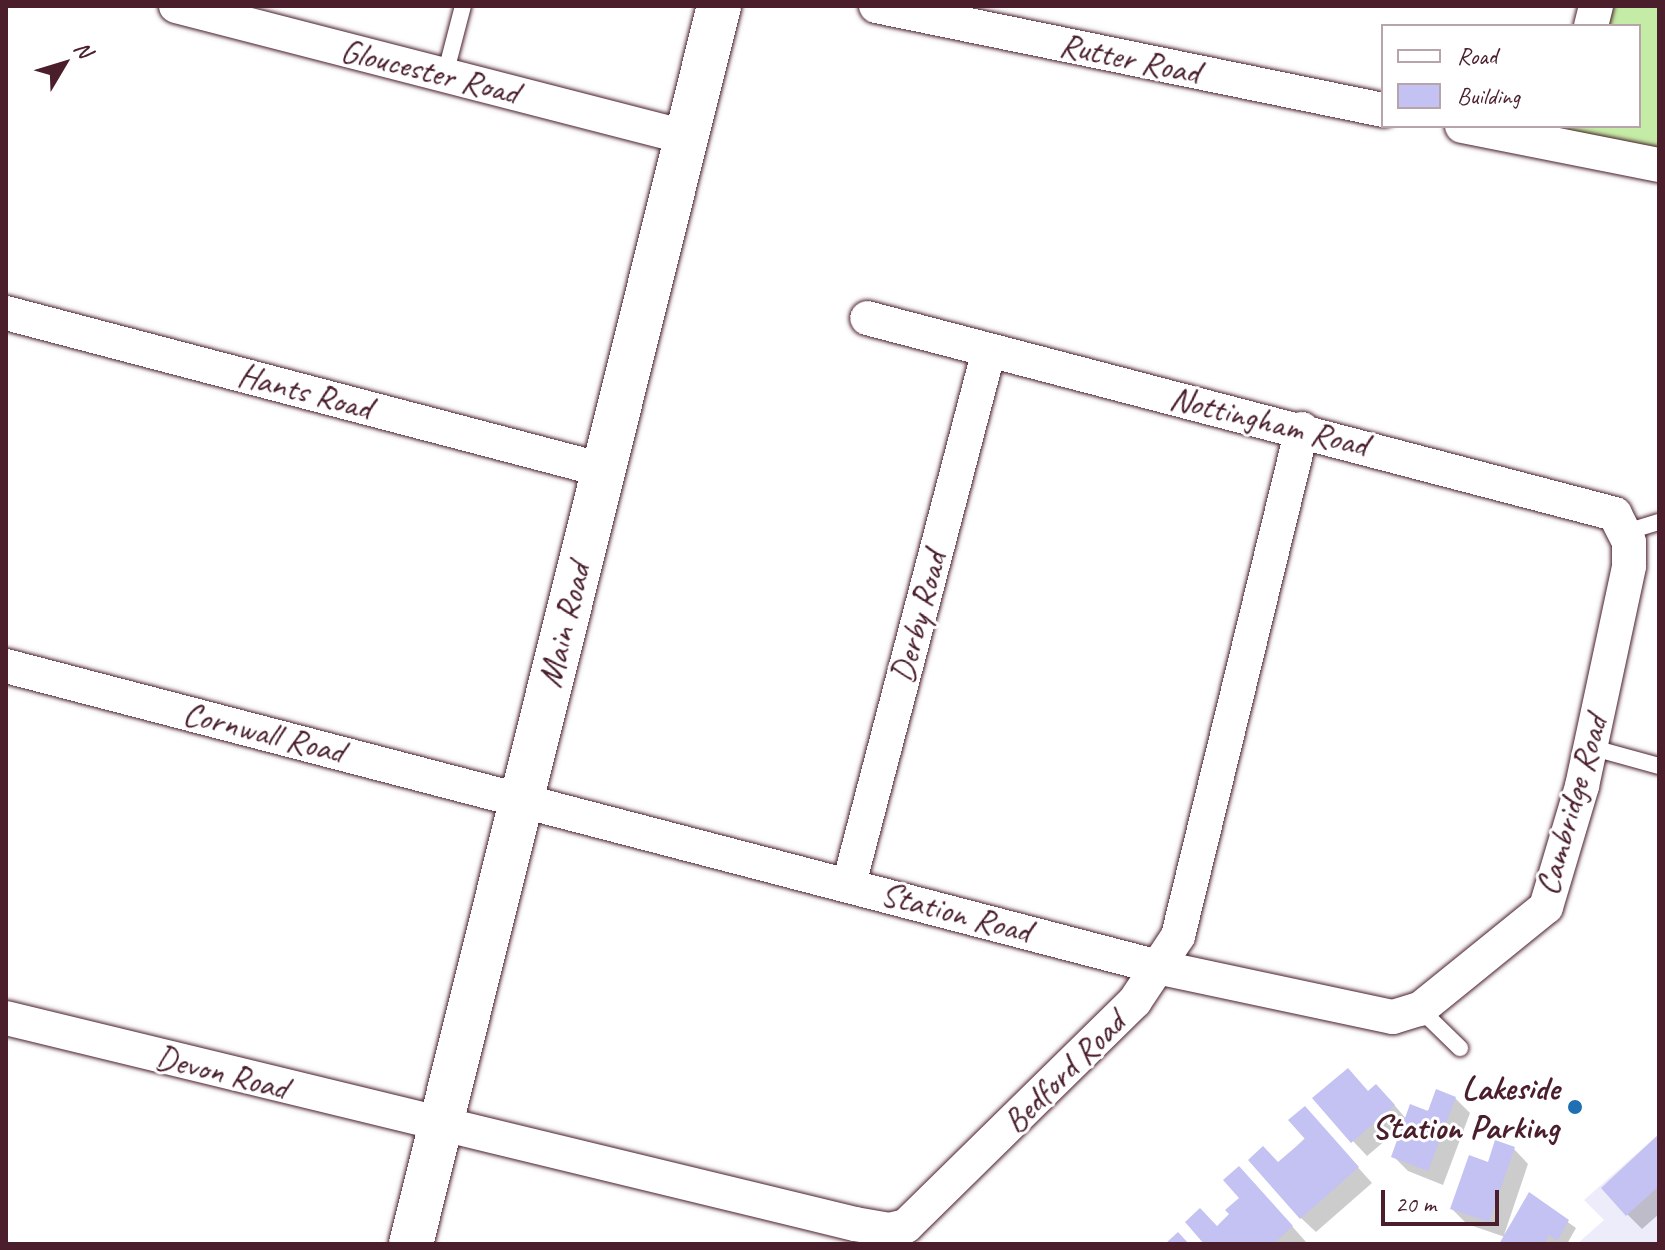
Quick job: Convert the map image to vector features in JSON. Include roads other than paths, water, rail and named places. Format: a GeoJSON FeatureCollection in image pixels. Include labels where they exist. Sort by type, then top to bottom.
{"type":"FeatureCollection","features":[{"type":"Feature","properties":{"kind":"main road","name":"Main Road"},"geometry":{"type":"LineString","coordinates":[[411,1244],[719,6]]}},
{"type":"Feature","properties":{"kind":"street","name":"Gloucester Road"},"geometry":{"type":"LineString","coordinates":[[176,6],[685,137]]}},
{"type":"Feature","properties":{"kind":"street","name":"Rutter Road"},"geometry":{"type":"LineString","coordinates":[[876,6],[1381,110]]}},
{"type":"Feature","properties":{"kind":"street"},"geometry":{"type":"LineString","coordinates":[[1483,128],[1565,136],[1659,165]]}},
{"type":"Feature","properties":{"kind":"street","name":"Hants Road"},"geometry":{"type":"LineString","coordinates":[[6,313],[603,470]]}},
{"type":"Feature","properties":{"kind":"street","name":"Nottingham Road"},"geometry":{"type":"LineString","coordinates":[[867,318],[1608,510],[1626,532]]}},
{"type":"Feature","properties":{"kind":"street","name":"Derby Road"},"geometry":{"type":"LineString","coordinates":[[849,884],[989,350]]}},
{"type":"Feature","properties":{"kind":"street","name":"Bedford Road"},"geometry":{"type":"LineString","coordinates":[[440,1124],[855,1224],[898,1229],[916,1220],[1034,1104],[1162,968],[1188,907],[1302,429]]}},
{"type":"Feature","properties":{"kind":"street","name":"Cambridge Road"},"geometry":{"type":"LineString","coordinates":[[1406,1013],[1546,907],[1590,747],[1629,566],[1626,532]]}},
{"type":"Feature","properties":{"kind":"street","name":"Cornwall Road"},"geometry":{"type":"LineString","coordinates":[[6,666],[521,798]]}},
{"type":"Feature","properties":{"kind":"street","name":"Station Road"},"geometry":{"type":"LineString","coordinates":[[521,798],[1162,968],[1406,1013]]}},
{"type":"Feature","properties":{"kind":"street","name":"Devon Road"},"geometry":{"type":"LineString","coordinates":[[6,1018],[440,1124]]}},
{"type":"Feature","properties":{"kind":"lane"},"geometry":{"type":"LineString","coordinates":[[445,75],[463,6]]}},
{"type":"Feature","properties":{"kind":"lane"},"geometry":{"type":"LineString","coordinates":[[1626,532],[1659,522]]}},
{"type":"Feature","properties":{"kind":"lane"},"geometry":{"type":"LineString","coordinates":[[1590,747],[1659,766]]}},
{"type":"Feature","properties":{"kind":"lane"},"geometry":{"type":"LineString","coordinates":[[1406,1013],[1460,1048]]}},
{"type":"Feature","properties":{"kind":"place","name":"Lakeside Station Parking"},"geometry":{"type":"Point","coordinates":[1575,1107]}}]}
